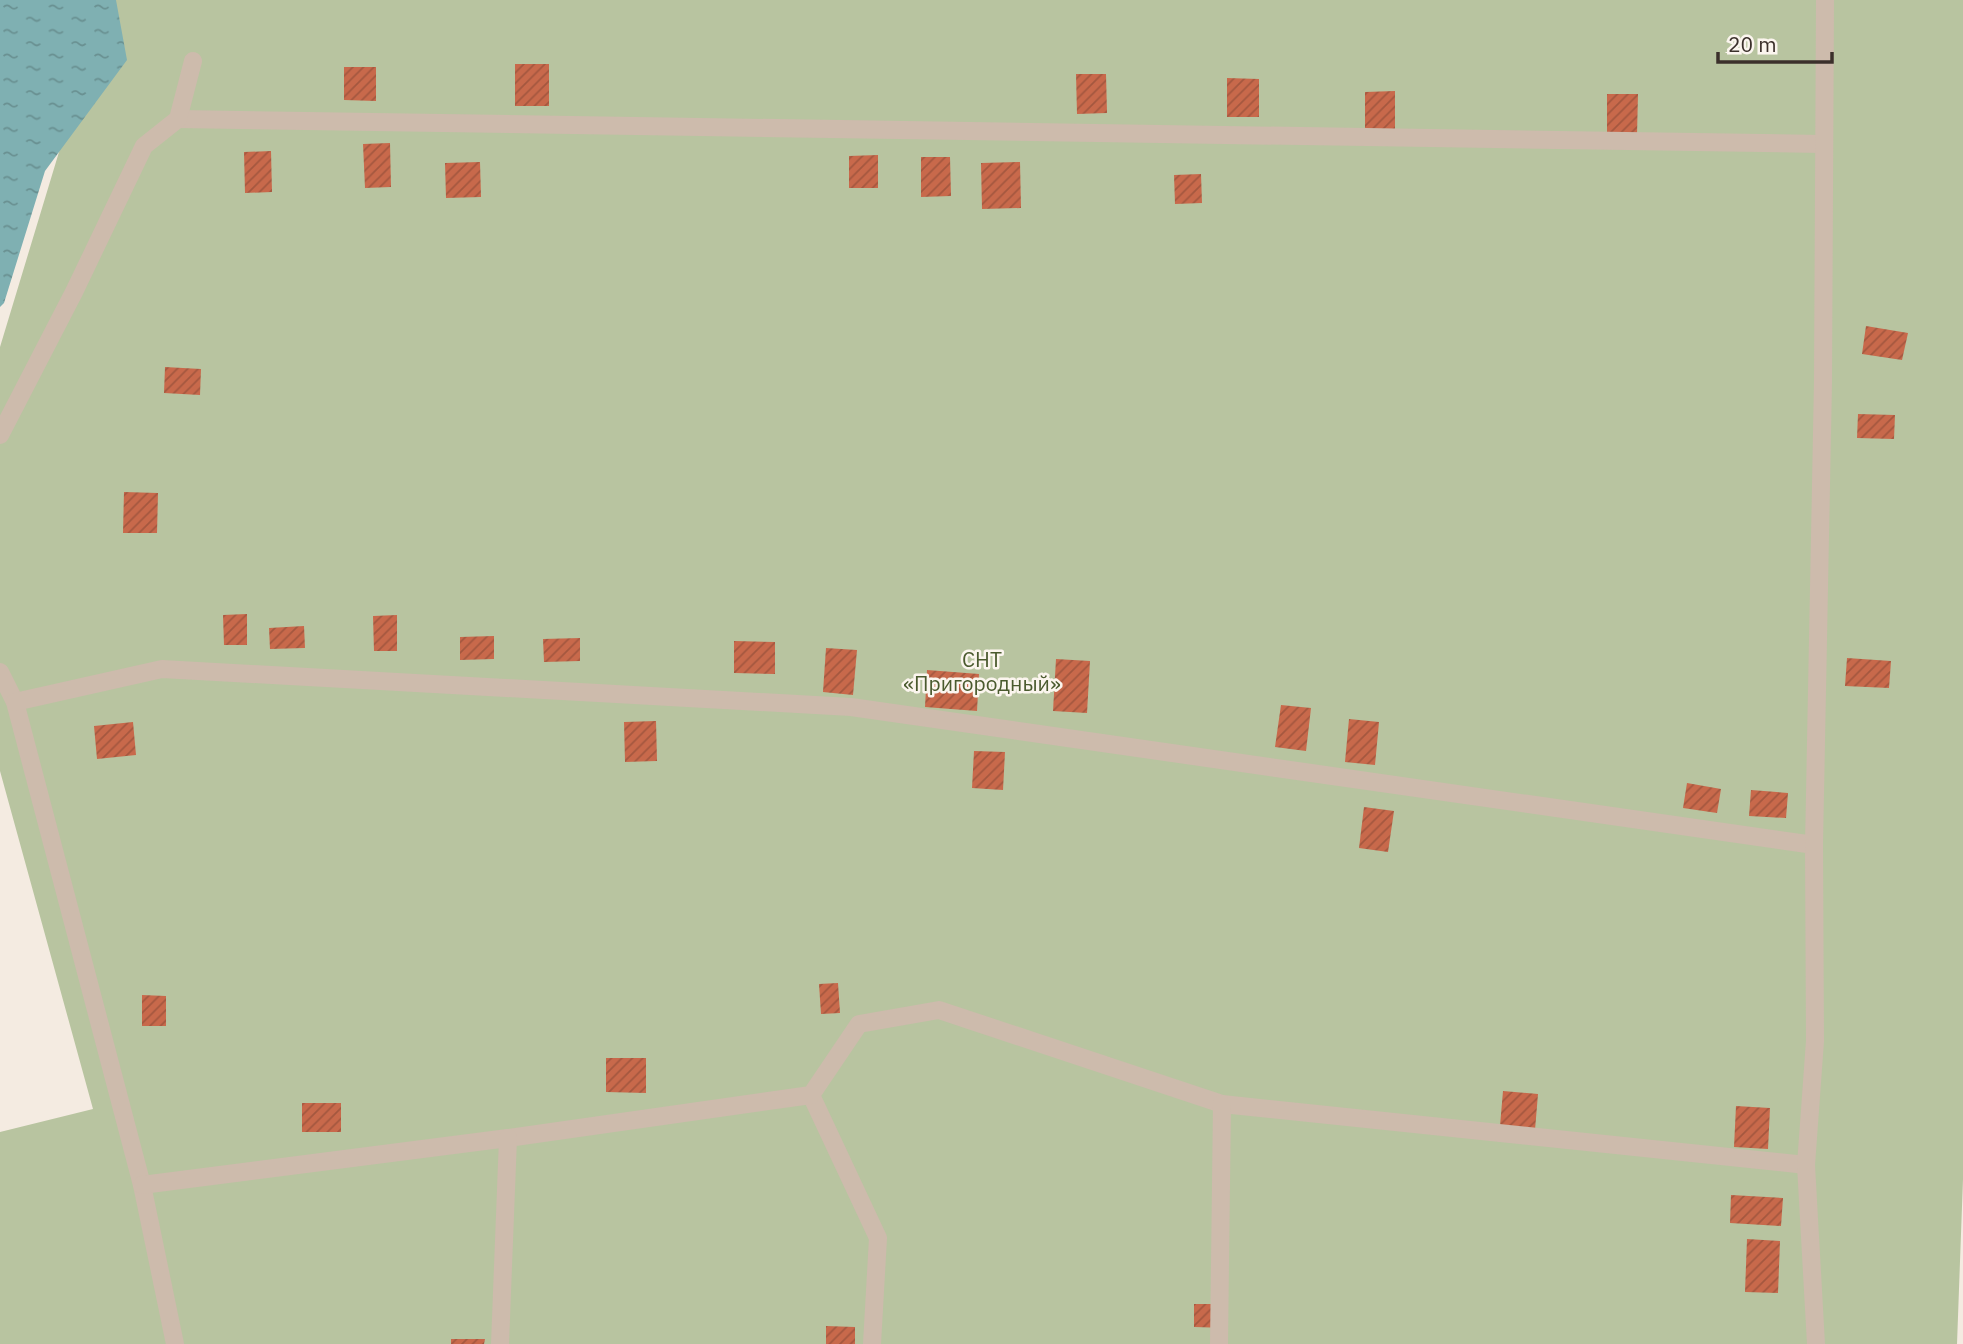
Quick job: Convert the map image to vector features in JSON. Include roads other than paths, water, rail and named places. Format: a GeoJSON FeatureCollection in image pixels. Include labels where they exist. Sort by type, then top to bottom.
{"type":"FeatureCollection","features":[{"type":"Feature","properties":{"kind":"street"},"geometry":{"type":"LineString","coordinates":[[1816,1344],[1806,1166],[1815,1041],[1814,845],[1823,382],[1825,0]]}},
{"type":"Feature","properties":{"kind":"street"},"geometry":{"type":"LineString","coordinates":[[0,435],[145,146],[178,120],[193,61]]}},
{"type":"Feature","properties":{"kind":"street"},"geometry":{"type":"LineString","coordinates":[[178,120],[1823,144]]}},
{"type":"Feature","properties":{"kind":"street"},"geometry":{"type":"LineString","coordinates":[[15,702],[162,669],[851,707],[1814,845]]}},
{"type":"Feature","properties":{"kind":"street"},"geometry":{"type":"LineString","coordinates":[[0,672],[15,702],[142,1185],[176,1344]]}},
{"type":"Feature","properties":{"kind":"street"},"geometry":{"type":"LineString","coordinates":[[142,1185],[508,1139],[811,1095],[859,1024],[939,1010],[1223,1104],[1806,1166]]}},
{"type":"Feature","properties":{"kind":"street"},"geometry":{"type":"LineString","coordinates":[[811,1095],[878,1238],[872,1344]]}},
{"type":"Feature","properties":{"kind":"street"},"geometry":{"type":"LineString","coordinates":[[1219,1344],[1223,1104]]}},
{"type":"Feature","properties":{"kind":"street"},"geometry":{"type":"LineString","coordinates":[[500,1344],[508,1139]]}},
{"type":"Feature","properties":{"kind":"water"},"geometry":{"type":"Polygon","coordinates":[[[0,0],[116,0],[127,60],[45,171],[4,303],[0,307],[0,0]]]}},
{"type":"Feature","properties":{"kind":"park label","name":"СНТ «Пригородный»"},"geometry":{"type":"Point","coordinates":[982,672]}}]}
